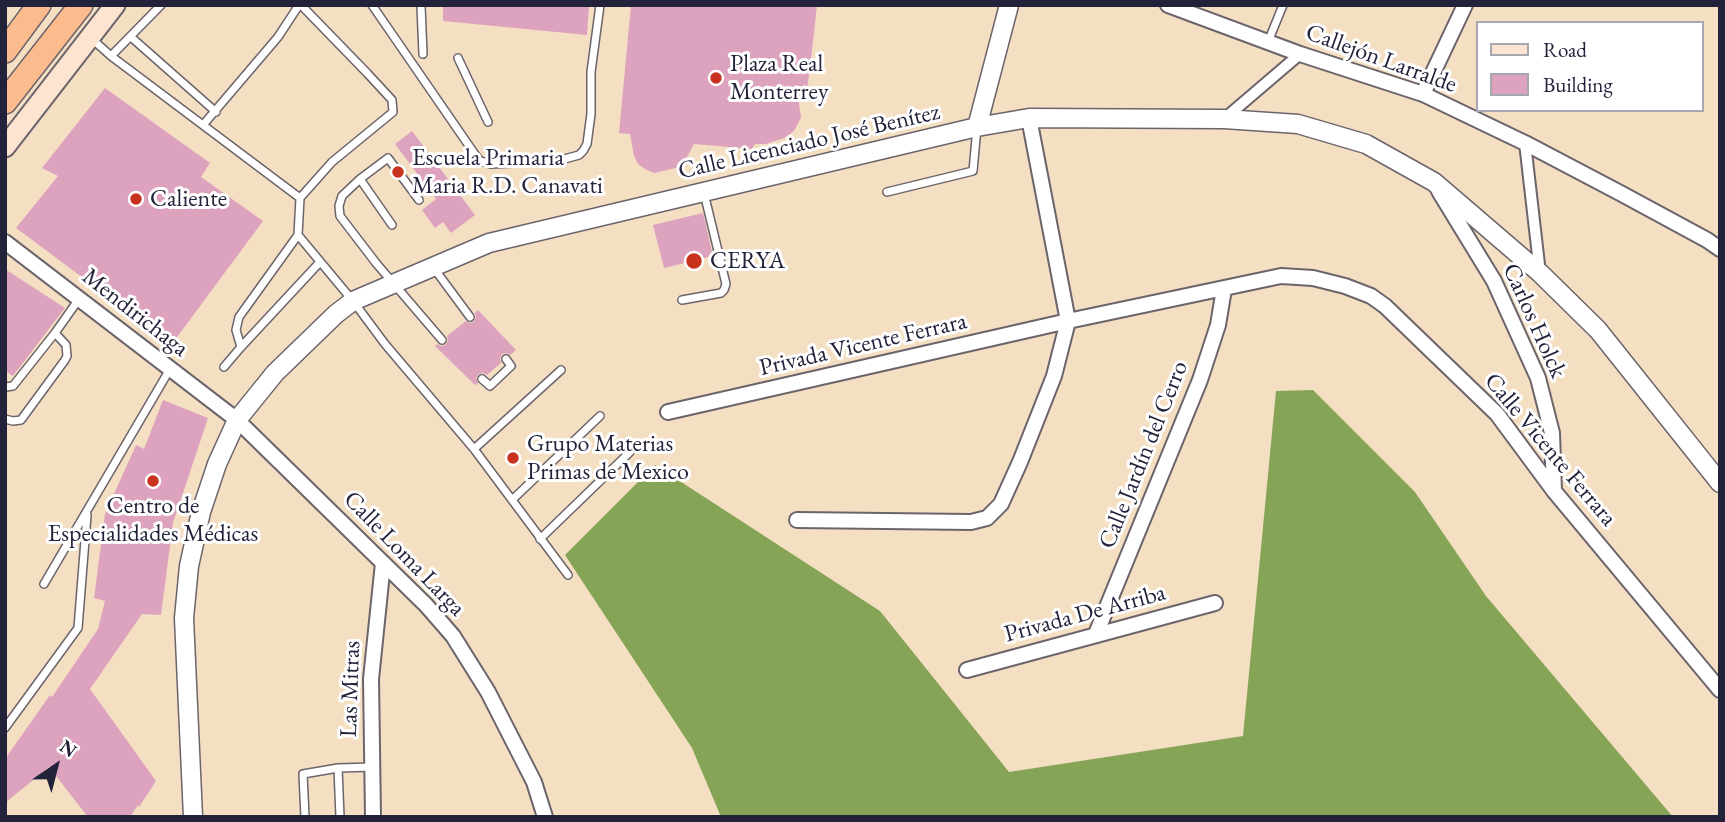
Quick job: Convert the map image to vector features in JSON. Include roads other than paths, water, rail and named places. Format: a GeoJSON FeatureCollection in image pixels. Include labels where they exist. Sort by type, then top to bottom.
{"type":"FeatureCollection","features":[{"type":"Feature","properties":{"kind":"highway"},"geometry":{"type":"LineString","coordinates":[[5,51],[39,5]]}},
{"type":"Feature","properties":{"kind":"highway"},"geometry":{"type":"LineString","coordinates":[[5,102],[81,5]]}},
{"type":"Feature","properties":{"kind":"main road"},"geometry":{"type":"LineString","coordinates":[[5,147],[115,5]]}},
{"type":"Feature","properties":{"kind":"street"},"geometry":{"type":"LineString","coordinates":[[977,127],[1009,5]]}},
{"type":"Feature","properties":{"kind":"street","name":"Callejón Larralde"},"geometry":{"type":"LineString","coordinates":[[1168,5],[1300,54],[1423,94],[1525,143],[1720,249]]}},
{"type":"Feature","properties":{"kind":"street"},"geometry":{"type":"LineString","coordinates":[[1423,94],[1465,5]]}},
{"type":"Feature","properties":{"kind":"street"},"geometry":{"type":"LineString","coordinates":[[1224,119],[1300,54]]}},
{"type":"Feature","properties":{"kind":"street"},"geometry":{"type":"LineString","coordinates":[[797,520],[971,523],[987,518],[1001,504],[1054,376],[1068,321],[1029,118]]}},
{"type":"Feature","properties":{"kind":"street","name":"Calle Licenciado José Benítez"},"geometry":{"type":"LineString","coordinates":[[193,817],[184,618],[189,566],[201,512],[217,464],[237,420],[275,373],[336,314],[353,301],[489,243],[977,127],[1029,118],[1224,119],[1298,124],[1366,144],[1434,182],[1540,273],[1598,330],[1717,472]]}},
{"type":"Feature","properties":{"kind":"street"},"geometry":{"type":"LineString","coordinates":[[1525,143],[1540,273]]}},
{"type":"Feature","properties":{"kind":"street","name":"Carlos Holck"},"geometry":{"type":"LineString","coordinates":[[1434,182],[1494,281],[1538,378],[1552,433],[1554,491]]}},
{"type":"Feature","properties":{"kind":"street","name":"Mendirichaga"},"geometry":{"type":"LineString","coordinates":[[5,242],[237,420]]}},
{"type":"Feature","properties":{"kind":"street","name":"Calle Vicente Ferrara"},"geometry":{"type":"LineString","coordinates":[[1068,321],[1281,276],[1324,280],[1371,296],[1385,306],[1497,414],[1554,491],[1720,690]]}},
{"type":"Feature","properties":{"kind":"street","name":"Calle Jardín del Cerro"},"geometry":{"type":"LineString","coordinates":[[1096,634],[1200,380],[1218,325],[1224,289]]}},
{"type":"Feature","properties":{"kind":"street","name":"Privada Vicente Ferrara"},"geometry":{"type":"LineString","coordinates":[[668,412],[1068,321]]}},
{"type":"Feature","properties":{"kind":"street","name":"Calle Loma Larga"},"geometry":{"type":"LineString","coordinates":[[237,420],[426,605],[453,636],[488,692],[534,782],[545,817]]}},
{"type":"Feature","properties":{"kind":"street","name":"Las Mitras"},"geometry":{"type":"LineString","coordinates":[[373,817],[371,679],[383,563]]}},
{"type":"Feature","properties":{"kind":"street","name":"Privada De Arriba"},"geometry":{"type":"LineString","coordinates":[[967,670],[1215,603]]}},
{"type":"Feature","properties":{"kind":"lane"},"geometry":{"type":"LineString","coordinates":[[111,56],[161,5]]}},
{"type":"Feature","properties":{"kind":"lane"},"geometry":{"type":"LineString","coordinates":[[203,125],[278,37],[300,5],[392,100],[393,112],[332,162],[300,198],[298,235],[239,317],[236,330],[242,346]]}},
{"type":"Feature","properties":{"kind":"lane"},"geometry":{"type":"LineString","coordinates":[[372,5],[474,153],[480,161],[491,164],[557,161],[579,155],[583,151],[587,144],[600,5]]}},
{"type":"Feature","properties":{"kind":"lane"},"geometry":{"type":"LineString","coordinates":[[1268,42],[1283,5]]}},
{"type":"Feature","properties":{"kind":"lane"},"geometry":{"type":"LineString","coordinates":[[421,6],[423,54]]}},
{"type":"Feature","properties":{"kind":"lane"},"geometry":{"type":"LineString","coordinates":[[90,37],[111,56],[300,198]]}},
{"type":"Feature","properties":{"kind":"lane"},"geometry":{"type":"LineString","coordinates":[[131,37],[216,111]]}},
{"type":"Feature","properties":{"kind":"lane"},"geometry":{"type":"LineString","coordinates":[[458,58],[488,122]]}},
{"type":"Feature","properties":{"kind":"lane"},"geometry":{"type":"LineString","coordinates":[[887,192],[973,171],[977,127]]}},
{"type":"Feature","properties":{"kind":"lane"},"geometry":{"type":"LineString","coordinates":[[418,200],[388,158],[342,196],[340,216],[442,340]]}},
{"type":"Feature","properties":{"kind":"lane"},"geometry":{"type":"LineString","coordinates":[[360,179],[392,225]]}},
{"type":"Feature","properties":{"kind":"lane"},"geometry":{"type":"LineString","coordinates":[[682,300],[721,293],[726,284],[704,192]]}},
{"type":"Feature","properties":{"kind":"lane"},"geometry":{"type":"LineString","coordinates":[[298,235],[474,449],[568,575]]}},
{"type":"Feature","properties":{"kind":"lane"},"geometry":{"type":"LineString","coordinates":[[223,367],[320,262]]}},
{"type":"Feature","properties":{"kind":"lane"},"geometry":{"type":"LineString","coordinates":[[433,267],[470,317]]}},
{"type":"Feature","properties":{"kind":"lane"},"geometry":{"type":"LineString","coordinates":[[5,387],[13,386],[80,299]]}},
{"type":"Feature","properties":{"kind":"lane"},"geometry":{"type":"LineString","coordinates":[[5,419],[21,420],[65,360],[66,345],[55,333]]}},
{"type":"Feature","properties":{"kind":"lane"},"geometry":{"type":"LineString","coordinates":[[482,379],[491,386],[511,366],[506,359]]}},
{"type":"Feature","properties":{"kind":"lane"},"geometry":{"type":"LineString","coordinates":[[44,584],[170,369]]}},
{"type":"Feature","properties":{"kind":"lane"},"geometry":{"type":"LineString","coordinates":[[474,449],[561,370]]}},
{"type":"Feature","properties":{"kind":"lane"},"geometry":{"type":"LineString","coordinates":[[512,500],[600,415]]}},
{"type":"Feature","properties":{"kind":"lane"},"geometry":{"type":"LineString","coordinates":[[540,539],[630,452]]}},
{"type":"Feature","properties":{"kind":"lane"},"geometry":{"type":"LineString","coordinates":[[5,728],[78,628],[88,511]]}},
{"type":"Feature","properties":{"kind":"lane"},"geometry":{"type":"LineString","coordinates":[[305,817],[303,774],[338,768],[372,767]]}},
{"type":"Feature","properties":{"kind":"lane"},"geometry":{"type":"LineString","coordinates":[[338,768],[340,817]]}},
{"type":"Feature","properties":{"kind":"place","name":"Plaza Real Monterrey"},"geometry":{"type":"Point","coordinates":[716,78]}},
{"type":"Feature","properties":{"kind":"place","name":"Escuela Primaria Maria R.D. Canavati"},"geometry":{"type":"Point","coordinates":[398,172]}},
{"type":"Feature","properties":{"kind":"place","name":"Caliente"},"geometry":{"type":"Point","coordinates":[136,199]}},
{"type":"Feature","properties":{"kind":"place","name":"CERYA"},"geometry":{"type":"Point","coordinates":[694,261]}},
{"type":"Feature","properties":{"kind":"place","name":"Grupo Materias Primas de Mexico"},"geometry":{"type":"Point","coordinates":[513,458]}},
{"type":"Feature","properties":{"kind":"place","name":"Centro de Especialidades Médicas"},"geometry":{"type":"Point","coordinates":[153,481]}}]}
